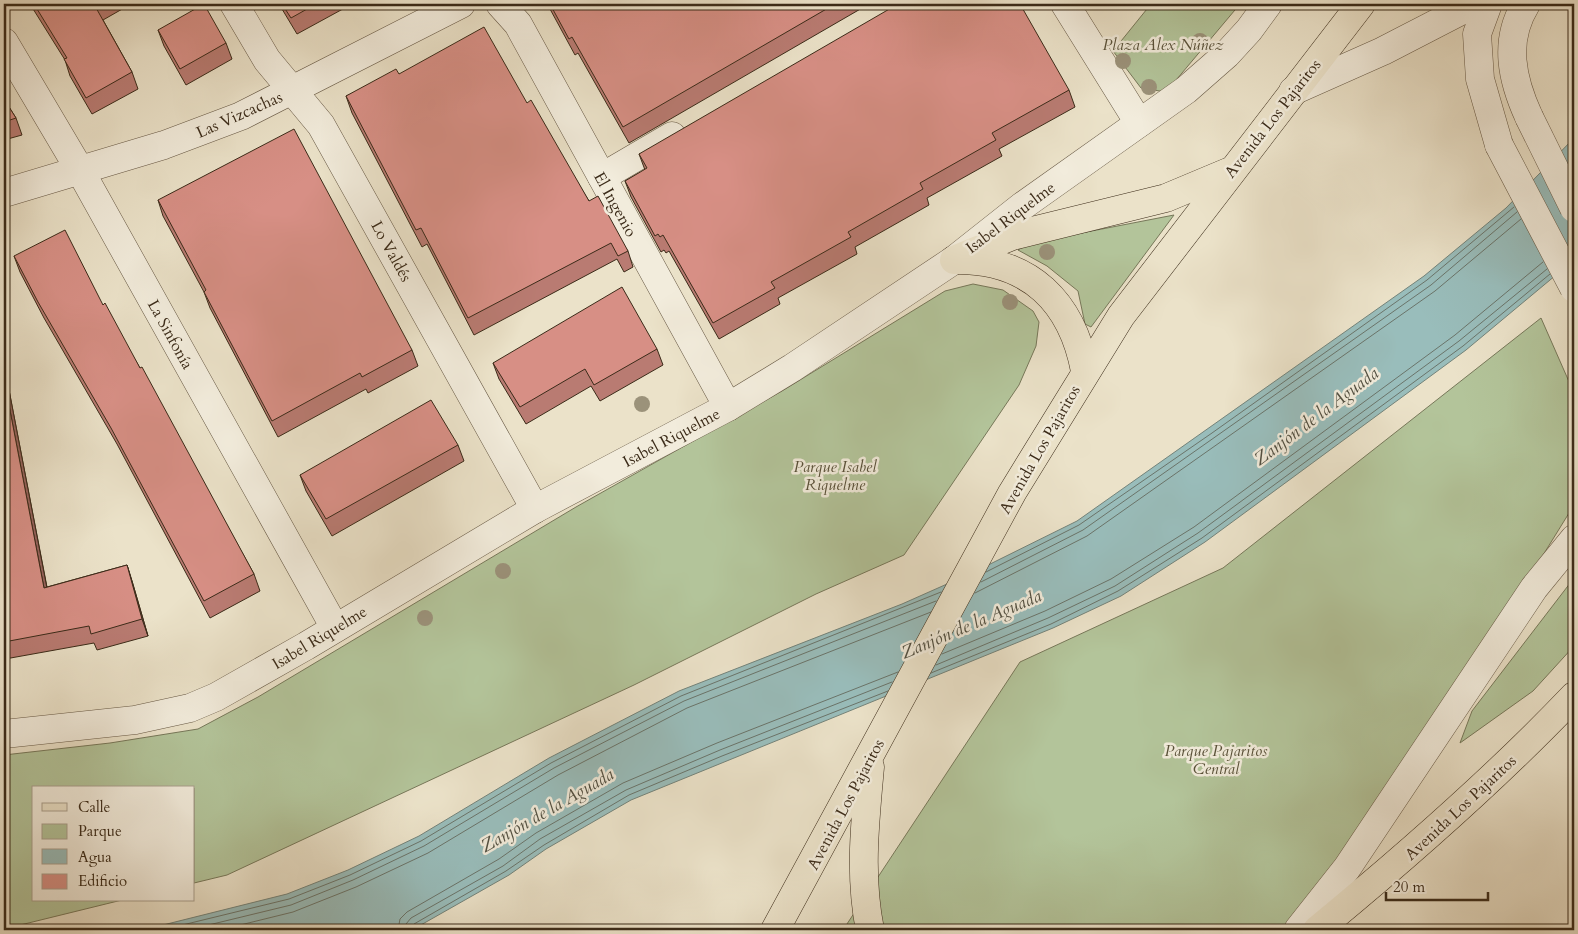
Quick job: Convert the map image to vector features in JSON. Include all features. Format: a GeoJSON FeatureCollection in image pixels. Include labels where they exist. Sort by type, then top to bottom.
{"type":"FeatureCollection","features":[{"type":"Feature","properties":{"kind":"main road","name":"Avenida Los Pajaritos"},"geometry":{"type":"LineString","coordinates":[[775,930],[986,542],[1045,436],[1085,371],[1121,316],[1230,171],[1361,4]]}},
{"type":"Feature","properties":{"kind":"main road"},"geometry":{"type":"LineString","coordinates":[[954,260],[1020,234],[1166,198],[1230,171]]}},
{"type":"Feature","properties":{"kind":"main road"},"geometry":{"type":"LineString","coordinates":[[954,260],[993,263],[1012,269],[1048,293],[1064,312],[1076,334],[1085,371]]}},
{"type":"Feature","properties":{"kind":"main road","name":"Avenida Los Pajaritos"},"geometry":{"type":"LineString","coordinates":[[1317,930],[1411,854],[1533,738],[1574,696]]}},
{"type":"Feature","properties":{"kind":"main road"},"geometry":{"type":"LineString","coordinates":[[870,930],[864,878],[865,827],[874,751]]}},
{"type":"Feature","properties":{"kind":"street","name":"Lo Valdés"},"geometry":{"type":"LineString","coordinates":[[234,4],[267,60],[321,124],[535,509]]}},
{"type":"Feature","properties":{"kind":"street","name":"Las Vizcachas"},"geometry":{"type":"LineString","coordinates":[[4,193],[80,172],[241,116],[461,4]]}},
{"type":"Feature","properties":{"kind":"street","name":"El Ingenio"},"geometry":{"type":"LineString","coordinates":[[500,4],[518,24],[728,407]]}},
{"type":"Feature","properties":{"kind":"street"},"geometry":{"type":"LineString","coordinates":[[1066,4],[1139,123]]}},
{"type":"Feature","properties":{"kind":"street","name":"Isabel Riquelme"},"geometry":{"type":"LineString","coordinates":[[4,734],[135,720],[190,708],[216,697],[535,509],[728,407],[792,368],[954,260],[1021,207],[1186,90],[1227,54],[1249,30],[1268,4]]}},
{"type":"Feature","properties":{"kind":"street"},"geometry":{"type":"LineString","coordinates":[[1293,91],[1384,51],[1474,4]]}},
{"type":"Feature","properties":{"kind":"street"},"geometry":{"type":"LineString","coordinates":[[1488,4],[1478,34],[1480,79],[1499,145],[1574,288]]}},
{"type":"Feature","properties":{"kind":"street"},"geometry":{"type":"LineString","coordinates":[[1526,4],[1519,15],[1511,59],[1516,89],[1574,208]]}},
{"type":"Feature","properties":{"kind":"street","name":"La Sinfonía"},"geometry":{"type":"LineString","coordinates":[[4,42],[80,172],[335,628]]}},
{"type":"Feature","properties":{"kind":"street"},"geometry":{"type":"LineString","coordinates":[[602,177],[695,122]]}},
{"type":"Feature","properties":{"kind":"street"},"geometry":{"type":"LineString","coordinates":[[1298,930],[1347,868],[1534,588],[1574,539]]}},
{"type":"Feature","properties":{"kind":"green space","name":"Plaza Alex Núñez"},"geometry":{"type":"Polygon","coordinates":[[[1151,4],[1240,4],[1166,92],[1141,88],[1113,51],[1151,4]]]}},
{"type":"Feature","properties":{"kind":"green space"},"geometry":{"type":"Polygon","coordinates":[[[1174,215],[1091,327],[1085,324],[1078,291],[1047,266],[1018,250],[1030,243],[1174,215]]]}},
{"type":"Feature","properties":{"kind":"green space","name":"Parque Isabel Riquelme"},"geometry":{"type":"Polygon","coordinates":[[[973,284],[1003,290],[1033,311],[1039,322],[1036,346],[1019,385],[904,555],[816,594],[634,685],[227,875],[195,883],[195,786],[32,786],[32,902],[114,902],[4,929],[4,755],[110,743],[198,729],[258,697],[576,507],[782,391],[945,291],[973,284]]]}},
{"type":"Feature","properties":{"kind":"green space","name":"Parque Pajaritos Central"},"geometry":{"type":"Polygon","coordinates":[[[1541,318],[1574,393],[1574,505],[1318,919],[1305,930],[843,930],[1020,662],[1223,568],[1541,318]]]}},
{"type":"Feature","properties":{"kind":"green space"},"geometry":{"type":"Polygon","coordinates":[[[1574,578],[1574,646],[1533,691],[1460,743],[1472,711],[1574,578]]]}},
{"type":"Feature","properties":{"kind":"water","name":"Zanjón de la Aguada"},"geometry":{"type":"Polygon","coordinates":[[[1574,138],[1574,260],[1466,350],[1205,542],[1121,596],[1053,628],[631,800],[546,849],[509,875],[412,930],[143,930],[287,894],[348,870],[419,836],[549,758],[679,691],[902,604],[974,572],[1077,521],[1424,276],[1506,208],[1574,138]]]}},
{"type":"Feature","properties":{"kind":"building"},"geometry":{"type":"Polygon","coordinates":[[[34,4],[98,4],[95,6],[132,72],[86,98],[64,59],[67,58],[34,4]]]}},
{"type":"Feature","properties":{"kind":"building"},"geometry":{"type":"Polygon","coordinates":[[[204,4],[226,43],[180,69],[158,30],[204,4]]]}},
{"type":"Feature","properties":{"kind":"building"},"geometry":{"type":"Polygon","coordinates":[[[282,4],[316,4],[291,18],[282,4]]]}},
{"type":"Feature","properties":{"kind":"building"},"geometry":{"type":"Polygon","coordinates":[[[550,4],[835,4],[623,127],[572,37],[569,39],[550,4]]]}},
{"type":"Feature","properties":{"kind":"building"},"geometry":{"type":"Polygon","coordinates":[[[898,4],[1020,4],[1069,90],[992,133],[996,140],[920,183],[923,189],[848,232],[851,237],[771,282],[775,288],[713,323],[663,235],[660,237],[658,234],[655,236],[625,181],[647,168],[639,154],[898,4]]]}},
{"type":"Feature","properties":{"kind":"building"},"geometry":{"type":"Polygon","coordinates":[[[484,27],[527,103],[531,100],[589,201],[598,196],[628,251],[618,256],[611,243],[468,318],[421,228],[416,230],[346,96],[396,69],[399,74],[484,27]]]}},
{"type":"Feature","properties":{"kind":"building"},"geometry":{"type":"Polygon","coordinates":[[[4,99],[16,118],[4,122],[4,99]]]}},
{"type":"Feature","properties":{"kind":"building"},"geometry":{"type":"Polygon","coordinates":[[[294,129],[412,350],[362,377],[360,373],[272,421],[158,200],[294,129]]]}},
{"type":"Feature","properties":{"kind":"building"},"geometry":{"type":"Polygon","coordinates":[[[65,230],[103,305],[105,303],[140,368],[142,367],[254,574],[204,601],[111,428],[38,302],[14,256],[65,230]]]}},
{"type":"Feature","properties":{"kind":"building"},"geometry":{"type":"Polygon","coordinates":[[[622,287],[657,349],[594,385],[585,369],[520,407],[493,363],[622,287]]]}},
{"type":"Feature","properties":{"kind":"building"},"geometry":{"type":"Polygon","coordinates":[[[4,379],[44,588],[127,565],[142,619],[91,634],[89,626],[4,642],[4,379]]]}},
{"type":"Feature","properties":{"kind":"building"},"geometry":{"type":"Polygon","coordinates":[[[431,400],[458,445],[326,519],[300,475],[431,400]]]}}]}
